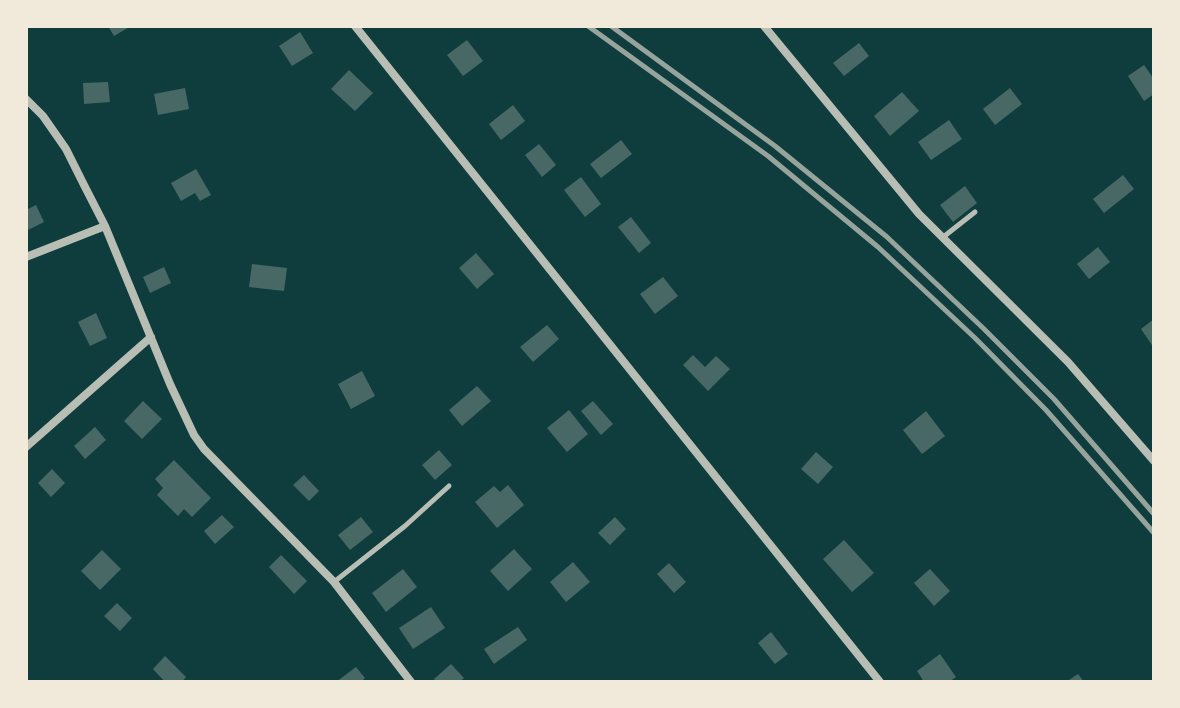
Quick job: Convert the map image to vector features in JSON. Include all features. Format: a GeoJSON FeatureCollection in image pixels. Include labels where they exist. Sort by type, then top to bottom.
{"type":"FeatureCollection","features":[{"type":"Feature","properties":{"kind":"street"},"geometry":{"type":"LineString","coordinates":[[355,26],[880,682]]}},
{"type":"Feature","properties":{"kind":"street"},"geometry":{"type":"LineString","coordinates":[[764,26],[919,214],[1068,362],[1154,461]]}},
{"type":"Feature","properties":{"kind":"street"},"geometry":{"type":"LineString","coordinates":[[26,99],[43,116],[66,149],[105,226],[183,413],[204,449],[334,582],[411,682]]}},
{"type":"Feature","properties":{"kind":"street"},"geometry":{"type":"LineString","coordinates":[[26,257],[105,226]]}},
{"type":"Feature","properties":{"kind":"street"},"geometry":{"type":"LineString","coordinates":[[26,447],[151,337]]}},
{"type":"Feature","properties":{"kind":"lane"},"geometry":{"type":"LineString","coordinates":[[942,238],[975,212]]}},
{"type":"Feature","properties":{"kind":"lane"},"geometry":{"type":"LineString","coordinates":[[334,582],[405,526],[449,486]]}},
{"type":"Feature","properties":{"kind":"building"},"geometry":{"type":"Polygon","coordinates":[[[108,26],[131,26],[114,36],[108,26]]]}},
{"type":"Feature","properties":{"kind":"building"},"geometry":{"type":"Polygon","coordinates":[[[300,32],[313,53],[292,66],[279,46],[300,32]]]}},
{"type":"Feature","properties":{"kind":"building"},"geometry":{"type":"Polygon","coordinates":[[[467,40],[483,61],[463,76],[447,55],[467,40]]]}},
{"type":"Feature","properties":{"kind":"building"},"geometry":{"type":"Polygon","coordinates":[[[859,43],[869,56],[844,76],[833,63],[859,43]]]}},
{"type":"Feature","properties":{"kind":"building"},"geometry":{"type":"Polygon","coordinates":[[[1144,65],[1154,79],[1154,94],[1144,101],[1128,76],[1144,65]]]}},
{"type":"Feature","properties":{"kind":"building"},"geometry":{"type":"Polygon","coordinates":[[[349,70],[373,93],[355,111],[331,89],[349,70]]]}},
{"type":"Feature","properties":{"kind":"building"},"geometry":{"type":"Polygon","coordinates":[[[108,82],[110,102],[84,104],[83,83],[108,82]]]}},
{"type":"Feature","properties":{"kind":"building"},"geometry":{"type":"Polygon","coordinates":[[[185,88],[189,109],[158,115],[154,94],[185,88]]]}},
{"type":"Feature","properties":{"kind":"building"},"geometry":{"type":"Polygon","coordinates":[[[1010,88],[1022,104],[995,125],[983,109],[1010,88]]]}},
{"type":"Feature","properties":{"kind":"building"},"geometry":{"type":"Polygon","coordinates":[[[902,92],[919,111],[890,136],[874,116],[902,92]]]}},
{"type":"Feature","properties":{"kind":"building"},"geometry":{"type":"Polygon","coordinates":[[[513,105],[525,121],[501,140],[489,124],[513,105]]]}},
{"type":"Feature","properties":{"kind":"building"},"geometry":{"type":"Polygon","coordinates":[[[949,120],[962,139],[931,160],[918,142],[949,120]]]}},
{"type":"Feature","properties":{"kind":"building"},"geometry":{"type":"Polygon","coordinates":[[[621,140],[632,154],[601,178],[590,164],[621,140]]]}},
{"type":"Feature","properties":{"kind":"building"},"geometry":{"type":"Polygon","coordinates":[[[539,144],[556,165],[542,177],[525,155],[539,144]]]}},
{"type":"Feature","properties":{"kind":"building"},"geometry":{"type":"Polygon","coordinates":[[[196,169],[211,195],[200,201],[195,193],[181,201],[171,183],[196,169]]]}},
{"type":"Feature","properties":{"kind":"building"},"geometry":{"type":"Polygon","coordinates":[[[1123,175],[1134,189],[1104,213],[1093,199],[1123,175]]]}},
{"type":"Feature","properties":{"kind":"building"},"geometry":{"type":"Polygon","coordinates":[[[581,177],[601,204],[585,217],[564,190],[581,177]]]}},
{"type":"Feature","properties":{"kind":"building"},"geometry":{"type":"Polygon","coordinates":[[[965,186],[977,203],[953,222],[940,205],[965,186]]]}},
{"type":"Feature","properties":{"kind":"building"},"geometry":{"type":"Polygon","coordinates":[[[36,205],[44,222],[26,231],[26,210],[36,205]]]}},
{"type":"Feature","properties":{"kind":"building"},"geometry":{"type":"Polygon","coordinates":[[[631,217],[651,243],[639,253],[618,227],[631,217]]]}},
{"type":"Feature","properties":{"kind":"building"},"geometry":{"type":"Polygon","coordinates":[[[1098,247],[1110,262],[1089,279],[1077,264],[1098,247]]]}},
{"type":"Feature","properties":{"kind":"building"},"geometry":{"type":"Polygon","coordinates":[[[476,253],[494,274],[477,289],[459,268],[476,253]]]}},
{"type":"Feature","properties":{"kind":"building"},"geometry":{"type":"Polygon","coordinates":[[[252,264],[287,268],[284,291],[249,287],[252,264]]]}},
{"type":"Feature","properties":{"kind":"building"},"geometry":{"type":"Polygon","coordinates":[[[164,267],[171,283],[150,293],[143,277],[164,267]]]}},
{"type":"Feature","properties":{"kind":"building"},"geometry":{"type":"Polygon","coordinates":[[[663,277],[678,296],[655,314],[640,294],[663,277]]]}},
{"type":"Feature","properties":{"kind":"building"},"geometry":{"type":"Polygon","coordinates":[[[96,313],[107,338],[90,346],[78,322],[96,313]]]}},
{"type":"Feature","properties":{"kind":"building"},"geometry":{"type":"Polygon","coordinates":[[[1154,319],[1154,348],[1141,329],[1154,319]]]}},
{"type":"Feature","properties":{"kind":"building"},"geometry":{"type":"Polygon","coordinates":[[[547,325],[559,339],[533,362],[520,347],[547,325]]]}},
{"type":"Feature","properties":{"kind":"building"},"geometry":{"type":"Polygon","coordinates":[[[693,355],[705,367],[716,356],[730,369],[708,391],[683,365],[693,355]]]}},
{"type":"Feature","properties":{"kind":"building"},"geometry":{"type":"Polygon","coordinates":[[[362,371],[375,396],[351,409],[338,384],[362,371]]]}},
{"type":"Feature","properties":{"kind":"building"},"geometry":{"type":"Polygon","coordinates":[[[477,386],[491,401],[462,426],[449,410],[477,386]]]}},
{"type":"Feature","properties":{"kind":"building"},"geometry":{"type":"Polygon","coordinates":[[[143,401],[162,419],[142,439],[124,421],[143,401]]]}},
{"type":"Feature","properties":{"kind":"building"},"geometry":{"type":"Polygon","coordinates":[[[593,401],[613,424],[601,435],[581,411],[593,401]]]}},
{"type":"Feature","properties":{"kind":"building"},"geometry":{"type":"Polygon","coordinates":[[[569,410],[588,434],[567,452],[547,428],[569,410]]]}},
{"type":"Feature","properties":{"kind":"building"},"geometry":{"type":"Polygon","coordinates":[[[926,411],[945,436],[922,454],[903,430],[926,411]]]}},
{"type":"Feature","properties":{"kind":"building"},"geometry":{"type":"Polygon","coordinates":[[[95,427],[106,440],[85,459],[74,446],[95,427]]]}},
{"type":"Feature","properties":{"kind":"building"},"geometry":{"type":"Polygon","coordinates":[[[439,450],[452,465],[435,480],[422,465],[439,450]]]}},
{"type":"Feature","properties":{"kind":"building"},"geometry":{"type":"Polygon","coordinates":[[[816,452],[833,467],[818,484],[801,469],[816,452]]]}},
{"type":"Feature","properties":{"kind":"building"},"geometry":{"type":"Polygon","coordinates":[[[174,460],[211,498],[192,517],[184,509],[178,516],[157,495],[163,488],[155,479],[174,460]]]}},
{"type":"Feature","properties":{"kind":"building"},"geometry":{"type":"Polygon","coordinates":[[[52,469],[65,483],[51,497],[38,483],[52,469]]]}},
{"type":"Feature","properties":{"kind":"building"},"geometry":{"type":"Polygon","coordinates":[[[304,475],[319,491],[309,501],[293,485],[304,475]]]}},
{"type":"Feature","properties":{"kind":"building"},"geometry":{"type":"Polygon","coordinates":[[[508,485],[524,505],[497,528],[475,502],[494,486],[500,492],[508,485]]]}},
{"type":"Feature","properties":{"kind":"building"},"geometry":{"type":"Polygon","coordinates":[[[222,515],[234,527],[215,544],[204,531],[222,515]]]}},
{"type":"Feature","properties":{"kind":"building"},"geometry":{"type":"Polygon","coordinates":[[[361,517],[373,532],[350,550],[338,535],[361,517]]]}},
{"type":"Feature","properties":{"kind":"building"},"geometry":{"type":"Polygon","coordinates":[[[615,517],[626,529],[610,545],[598,533],[615,517]]]}},
{"type":"Feature","properties":{"kind":"building"},"geometry":{"type":"Polygon","coordinates":[[[844,540],[874,573],[852,592],[823,559],[844,540]]]}},
{"type":"Feature","properties":{"kind":"building"},"geometry":{"type":"Polygon","coordinates":[[[514,549],[532,569],[508,591],[490,571],[514,549]]]}},
{"type":"Feature","properties":{"kind":"building"},"geometry":{"type":"Polygon","coordinates":[[[102,550],[121,569],[100,590],[81,571],[102,550]]]}},
{"type":"Feature","properties":{"kind":"building"},"geometry":{"type":"Polygon","coordinates":[[[281,555],[307,581],[294,594],[269,567],[281,555]]]}},
{"type":"Feature","properties":{"kind":"building"},"geometry":{"type":"Polygon","coordinates":[[[573,562],[590,582],[566,602],[550,582],[573,562]]]}},
{"type":"Feature","properties":{"kind":"building"},"geometry":{"type":"Polygon","coordinates":[[[669,563],[686,582],[674,593],[657,574],[669,563]]]}},
{"type":"Feature","properties":{"kind":"building"},"geometry":{"type":"Polygon","coordinates":[[[403,569],[417,587],[386,612],[372,593],[403,569]]]}},
{"type":"Feature","properties":{"kind":"building"},"geometry":{"type":"Polygon","coordinates":[[[930,569],[950,591],[934,606],[914,583],[930,569]]]}},
{"type":"Feature","properties":{"kind":"building"},"geometry":{"type":"Polygon","coordinates":[[[117,603],[132,618],[120,631],[104,616],[117,603]]]}},
{"type":"Feature","properties":{"kind":"building"},"geometry":{"type":"Polygon","coordinates":[[[431,607],[445,628],[413,649],[399,628],[431,607]]]}},
{"type":"Feature","properties":{"kind":"building"},"geometry":{"type":"Polygon","coordinates":[[[518,627],[527,640],[494,664],[484,649],[518,627]]]}},
{"type":"Feature","properties":{"kind":"building"},"geometry":{"type":"Polygon","coordinates":[[[771,632],[788,654],[775,664],[758,643],[771,632]]]}},
{"type":"Feature","properties":{"kind":"building"},"geometry":{"type":"Polygon","coordinates":[[[940,654],[956,677],[949,682],[924,682],[917,671],[940,654]]]}},
{"type":"Feature","properties":{"kind":"building"},"geometry":{"type":"Polygon","coordinates":[[[165,656],[186,677],[182,682],[165,682],[153,669],[165,656]]]}},
{"type":"Feature","properties":{"kind":"building"},"geometry":{"type":"Polygon","coordinates":[[[451,664],[464,678],[460,682],[436,682],[434,679],[451,664]]]}},
{"type":"Feature","properties":{"kind":"building"},"geometry":{"type":"Polygon","coordinates":[[[356,667],[365,678],[361,682],[336,682],[356,667]]]}},
{"type":"Feature","properties":{"kind":"building"},"geometry":{"type":"Polygon","coordinates":[[[1078,674],[1084,682],[1066,682],[1078,674]]]}},
{"type":"Feature","properties":{"kind":"railway"},"geometry":{"type":"LineString","coordinates":[[588,26],[768,156],[878,247],[1046,410],[1154,533]]}},
{"type":"Feature","properties":{"kind":"railway"},"geometry":{"type":"LineString","coordinates":[[611,26],[775,146],[887,237],[1054,399],[1154,514]]}}]}
